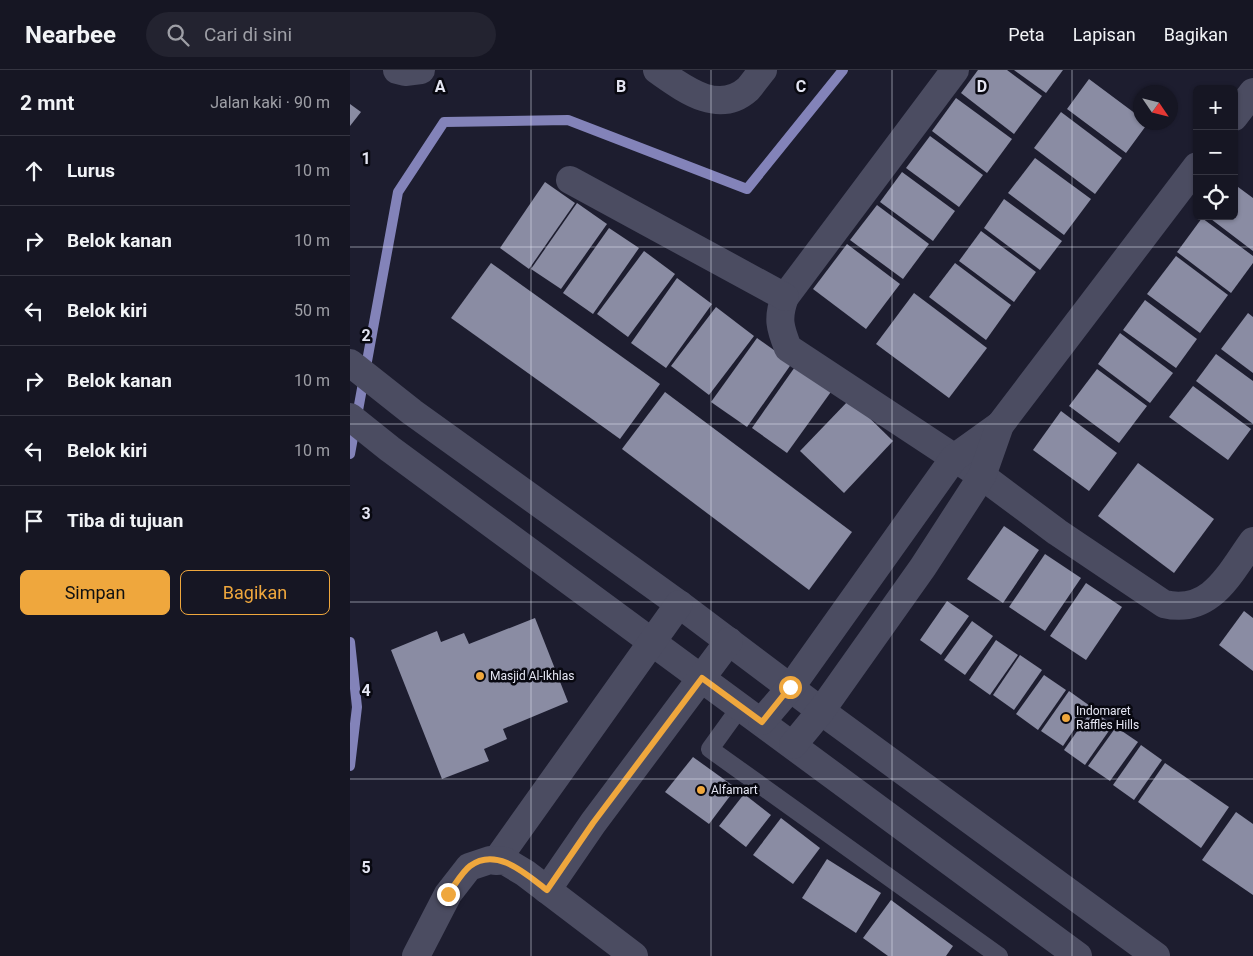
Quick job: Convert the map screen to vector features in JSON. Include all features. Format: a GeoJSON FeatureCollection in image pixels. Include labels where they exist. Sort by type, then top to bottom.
{"type":"FeatureCollection","features":[{"type":"Feature","properties":{"kind":"street"},"geometry":{"type":"LineString","coordinates":[[397,70],[405,72],[421,70]]}},
{"type":"Feature","properties":{"kind":"street"},"geometry":{"type":"LineString","coordinates":[[657,70],[694,95],[723,102],[747,90],[763,70]]}},
{"type":"Feature","properties":{"kind":"street"},"geometry":{"type":"LineString","coordinates":[[955,70],[785,297],[779,314],[782,332],[788,348],[982,476],[1057,532],[1148,594],[1170,605],[1192,605],[1204,600],[1219,588],[1253,542]]}},
{"type":"Feature","properties":{"kind":"street"},"geometry":{"type":"LineString","coordinates":[[1238,112],[1253,92]]}},
{"type":"Feature","properties":{"kind":"street"},"geometry":{"type":"LineString","coordinates":[[751,714],[790,687],[954,458],[1000,425],[1193,171]]}},
{"type":"Feature","properties":{"kind":"street"},"geometry":{"type":"LineString","coordinates":[[570,180],[785,297]]}},
{"type":"Feature","properties":{"kind":"street"},"geometry":{"type":"LineString","coordinates":[[350,363],[412,412],[680,604],[821,712],[1156,956]]}},
{"type":"Feature","properties":{"kind":"street"},"geometry":{"type":"LineString","coordinates":[[350,416],[390,449],[1078,956]]}},
{"type":"Feature","properties":{"kind":"street"},"geometry":{"type":"LineString","coordinates":[[792,745],[821,712],[923,567],[982,476],[1000,425]]}},
{"type":"Feature","properties":{"kind":"street"},"geometry":{"type":"LineString","coordinates":[[496,861],[680,604]]}},
{"type":"Feature","properties":{"kind":"street"},"geometry":{"type":"LineString","coordinates":[[547,890],[593,823],[729,641]]}},
{"type":"Feature","properties":{"kind":"street"},"geometry":{"type":"LineString","coordinates":[[416,956],[448,894],[469,867],[477,862],[496,861],[505,861],[547,890],[634,956]]}},
{"type":"Feature","properties":{"kind":"lane"},"geometry":{"type":"LineString","coordinates":[[751,714],[710,749],[999,956]]}},
{"type":"Feature","properties":{"kind":"building"},"geometry":{"type":"Polygon","coordinates":[[[978,70],[1007,70],[1042,96],[1014,134],[961,93],[978,70]]]}},
{"type":"Feature","properties":{"kind":"building"},"geometry":{"type":"Polygon","coordinates":[[[1014,70],[1063,70],[1046,93],[1014,70]]]}},
{"type":"Feature","properties":{"kind":"building"},"geometry":{"type":"Polygon","coordinates":[[[1089,79],[1133,112],[1133,130],[1143,130],[1126,153],[1067,109],[1089,79]]]}},
{"type":"Feature","properties":{"kind":"building"},"geometry":{"type":"Polygon","coordinates":[[[956,98],[1012,139],[987,173],[932,131],[956,98]]]}},
{"type":"Feature","properties":{"kind":"building"},"geometry":{"type":"Polygon","coordinates":[[[350,104],[361,112],[350,126],[350,104]]]}},
{"type":"Feature","properties":{"kind":"building"},"geometry":{"type":"Polygon","coordinates":[[[1061,112],[1122,158],[1095,194],[1034,148],[1061,112]]]}},
{"type":"Feature","properties":{"kind":"building"},"geometry":{"type":"Polygon","coordinates":[[[930,136],[983,175],[959,207],[906,168],[930,136]]]}},
{"type":"Feature","properties":{"kind":"building"},"geometry":{"type":"Polygon","coordinates":[[[1035,158],[1091,199],[1064,235],[1008,193],[1035,158]]]}},
{"type":"Feature","properties":{"kind":"building"},"geometry":{"type":"Polygon","coordinates":[[[902,172],[955,211],[933,241],[880,202],[902,172]]]}},
{"type":"Feature","properties":{"kind":"building"},"geometry":{"type":"Polygon","coordinates":[[[545,182],[575,203],[529,269],[500,248],[545,182]]]}},
{"type":"Feature","properties":{"kind":"building"},"geometry":{"type":"Polygon","coordinates":[[[1238,187],[1253,198],[1253,251],[1212,220],[1238,220],[1238,187]]]}},
{"type":"Feature","properties":{"kind":"building"},"geometry":{"type":"Polygon","coordinates":[[[1004,199],[1062,241],[1040,270],[984,228],[1004,199]]]}},
{"type":"Feature","properties":{"kind":"building"},"geometry":{"type":"Polygon","coordinates":[[[577,203],[607,224],[561,289],[531,269],[577,203]]]}},
{"type":"Feature","properties":{"kind":"building"},"geometry":{"type":"Polygon","coordinates":[[[877,205],[929,244],[903,279],[850,240],[877,205]]]}},
{"type":"Feature","properties":{"kind":"building"},"geometry":{"type":"Polygon","coordinates":[[[1201,220],[1205,220],[1253,256],[1253,263],[1231,293],[1177,252],[1201,220]]]}},
{"type":"Feature","properties":{"kind":"building"},"geometry":{"type":"Polygon","coordinates":[[[609,228],[639,248],[593,314],[563,293],[609,228]]]}},
{"type":"Feature","properties":{"kind":"building"},"geometry":{"type":"Polygon","coordinates":[[[981,231],[1036,272],[1014,302],[959,261],[981,231]]]}},
{"type":"Feature","properties":{"kind":"building"},"geometry":{"type":"Polygon","coordinates":[[[847,244],[900,284],[866,329],[813,289],[847,244]]]}},
{"type":"Feature","properties":{"kind":"building"},"geometry":{"type":"Polygon","coordinates":[[[644,251],[675,274],[628,337],[597,314],[644,251]]]}},
{"type":"Feature","properties":{"kind":"building"},"geometry":{"type":"Polygon","coordinates":[[[1176,256],[1228,295],[1200,333],[1147,294],[1176,256]]]}},
{"type":"Feature","properties":{"kind":"building"},"geometry":{"type":"Polygon","coordinates":[[[491,263],[660,384],[620,439],[451,318],[491,263]]]}},
{"type":"Feature","properties":{"kind":"building"},"geometry":{"type":"Polygon","coordinates":[[[955,263],[1011,305],[986,340],[929,297],[955,263]]]}},
{"type":"Feature","properties":{"kind":"building"},"geometry":{"type":"Polygon","coordinates":[[[677,278],[712,304],[666,368],[631,343],[677,278]]]}},
{"type":"Feature","properties":{"kind":"building"},"geometry":{"type":"Polygon","coordinates":[[[914,293],[987,348],[949,398],[876,344],[914,293]]]}},
{"type":"Feature","properties":{"kind":"building"},"geometry":{"type":"Polygon","coordinates":[[[1145,300],[1197,339],[1176,368],[1123,330],[1145,300]]]}},
{"type":"Feature","properties":{"kind":"building"},"geometry":{"type":"Polygon","coordinates":[[[716,307],[754,336],[709,395],[671,366],[716,307]]]}},
{"type":"Feature","properties":{"kind":"building"},"geometry":{"type":"Polygon","coordinates":[[[1248,313],[1253,317],[1253,373],[1221,349],[1248,313]]]}},
{"type":"Feature","properties":{"kind":"building"},"geometry":{"type":"Polygon","coordinates":[[[1120,333],[1173,373],[1150,403],[1098,364],[1120,333]]]}},
{"type":"Feature","properties":{"kind":"building"},"geometry":{"type":"Polygon","coordinates":[[[757,338],[792,363],[747,427],[711,402],[757,338]]]}},
{"type":"Feature","properties":{"kind":"building"},"geometry":{"type":"Polygon","coordinates":[[[1216,354],[1253,381],[1253,424],[1196,381],[1216,354]]]}},
{"type":"Feature","properties":{"kind":"building"},"geometry":{"type":"Polygon","coordinates":[[[797,364],[833,389],[787,453],[752,428],[797,364]]]}},
{"type":"Feature","properties":{"kind":"building"},"geometry":{"type":"Polygon","coordinates":[[[1097,369],[1147,406],[1119,443],[1069,406],[1097,369]]]}},
{"type":"Feature","properties":{"kind":"building"},"geometry":{"type":"Polygon","coordinates":[[[1193,386],[1251,429],[1228,460],[1169,417],[1193,386]]]}},
{"type":"Feature","properties":{"kind":"building"},"geometry":{"type":"Polygon","coordinates":[[[665,392],[852,532],[809,590],[622,449],[665,392]]]}},
{"type":"Feature","properties":{"kind":"building"},"geometry":{"type":"Polygon","coordinates":[[[850,399],[893,441],[844,493],[800,451],[850,399]]]}},
{"type":"Feature","properties":{"kind":"building"},"geometry":{"type":"Polygon","coordinates":[[[1061,411],[1117,453],[1089,491],[1033,450],[1061,411]]]}},
{"type":"Feature","properties":{"kind":"building"},"geometry":{"type":"Polygon","coordinates":[[[1138,463],[1214,519],[1174,573],[1098,516],[1138,463]]]}},
{"type":"Feature","properties":{"kind":"building"},"geometry":{"type":"Polygon","coordinates":[[[1004,526],[1039,550],[1003,603],[967,579],[1004,526]]]}},
{"type":"Feature","properties":{"kind":"building"},"geometry":{"type":"Polygon","coordinates":[[[1045,554],[1081,578],[1045,631],[1009,607],[1045,554]]]}},
{"type":"Feature","properties":{"kind":"building"},"geometry":{"type":"Polygon","coordinates":[[[1086,583],[1122,607],[1086,660],[1050,636],[1086,583]]]}},
{"type":"Feature","properties":{"kind":"building"},"geometry":{"type":"Polygon","coordinates":[[[947,601],[969,616],[941,655],[920,640],[947,601]]]}},
{"type":"Feature","properties":{"kind":"building"},"geometry":{"type":"Polygon","coordinates":[[[1244,611],[1253,618],[1253,671],[1219,645],[1244,611]]]}},
{"type":"Feature","properties":{"kind":"building","name":"Masjid Al-Ikhlas"},"geometry":{"type":"Polygon","coordinates":[[[535,618],[568,702],[503,729],[507,739],[484,749],[489,761],[442,779],[391,650],[437,631],[441,642],[464,633],[469,644],[535,618]]]}},
{"type":"Feature","properties":{"kind":"building"},"geometry":{"type":"Polygon","coordinates":[[[972,621],[993,636],[965,675],[944,660],[972,621]]]}},
{"type":"Feature","properties":{"kind":"building"},"geometry":{"type":"Polygon","coordinates":[[[996,640],[1018,655],[990,695],[969,680],[996,640]]]}},
{"type":"Feature","properties":{"kind":"building"},"geometry":{"type":"Polygon","coordinates":[[[1020,655],[1042,670],[1014,710],[993,695],[1020,655]]]}},
{"type":"Feature","properties":{"kind":"building"},"geometry":{"type":"Polygon","coordinates":[[[1044,675],[1066,690],[1038,730],[1016,714],[1044,675]]]}},
{"type":"Feature","properties":{"kind":"building","name":"Indomaret Raffles Hills"},"geometry":{"type":"Polygon","coordinates":[[[1069,691],[1090,706],[1063,746],[1041,731],[1069,691]]]}},
{"type":"Feature","properties":{"kind":"building"},"geometry":{"type":"Polygon","coordinates":[[[1092,710],[1113,725],[1085,765],[1064,750],[1092,710]]]}},
{"type":"Feature","properties":{"kind":"building"},"geometry":{"type":"Polygon","coordinates":[[[1116,727],[1138,742],[1110,781],[1088,766],[1116,727]]]}},
{"type":"Feature","properties":{"kind":"building"},"geometry":{"type":"Polygon","coordinates":[[[1141,745],[1162,760],[1134,800],[1113,785],[1141,745]]]}},
{"type":"Feature","properties":{"kind":"building","name":"Alfamart"},"geometry":{"type":"Polygon","coordinates":[[[693,757],[736,788],[709,824],[665,792],[693,757]]]}},
{"type":"Feature","properties":{"kind":"building"},"geometry":{"type":"Polygon","coordinates":[[[1165,763],[1229,807],[1201,848],[1138,802],[1165,763]]]}},
{"type":"Feature","properties":{"kind":"building"},"geometry":{"type":"Polygon","coordinates":[[[744,794],[771,815],[746,847],[719,826],[744,794]]]}},
{"type":"Feature","properties":{"kind":"building"},"geometry":{"type":"Polygon","coordinates":[[[1236,812],[1253,824],[1253,895],[1202,860],[1236,812]]]}},
{"type":"Feature","properties":{"kind":"building"},"geometry":{"type":"Polygon","coordinates":[[[781,818],[820,848],[793,884],[753,855],[781,818]]]}},
{"type":"Feature","properties":{"kind":"building"},"geometry":{"type":"Polygon","coordinates":[[[827,859],[881,893],[856,933],[802,898],[827,859]]]}},
{"type":"Feature","properties":{"kind":"building"},"geometry":{"type":"Polygon","coordinates":[[[891,900],[953,946],[946,956],[888,956],[863,938],[891,900]]]}},
{"type":"Feature","properties":{"kind":"waterway"},"geometry":{"type":"LineString","coordinates":[[350,454],[398,192],[444,122],[568,120],[747,189],[843,70]]}},
{"type":"Feature","properties":{"kind":"waterway"},"geometry":{"type":"LineString","coordinates":[[350,642],[357,707],[350,766]]}},
{"type":"Feature","properties":{"kind":"place","name":"Masjid Al-Ikhlas"},"geometry":{"type":"Point","coordinates":[480,676]}},
{"type":"Feature","properties":{"kind":"place","name":"Indomaret Raffles Hills"},"geometry":{"type":"Point","coordinates":[1066,718]}},
{"type":"Feature","properties":{"kind":"place","name":"Alfamart"},"geometry":{"type":"Point","coordinates":[701,790]}},
{"type":"Feature","properties":{"kind":"route"},"geometry":{"type":"LineString","coordinates":[[448,894],[469,867],[477,862],[490,860],[505,861],[547,890],[593,823],[702,678],[762,722],[790,687]]}}]}
